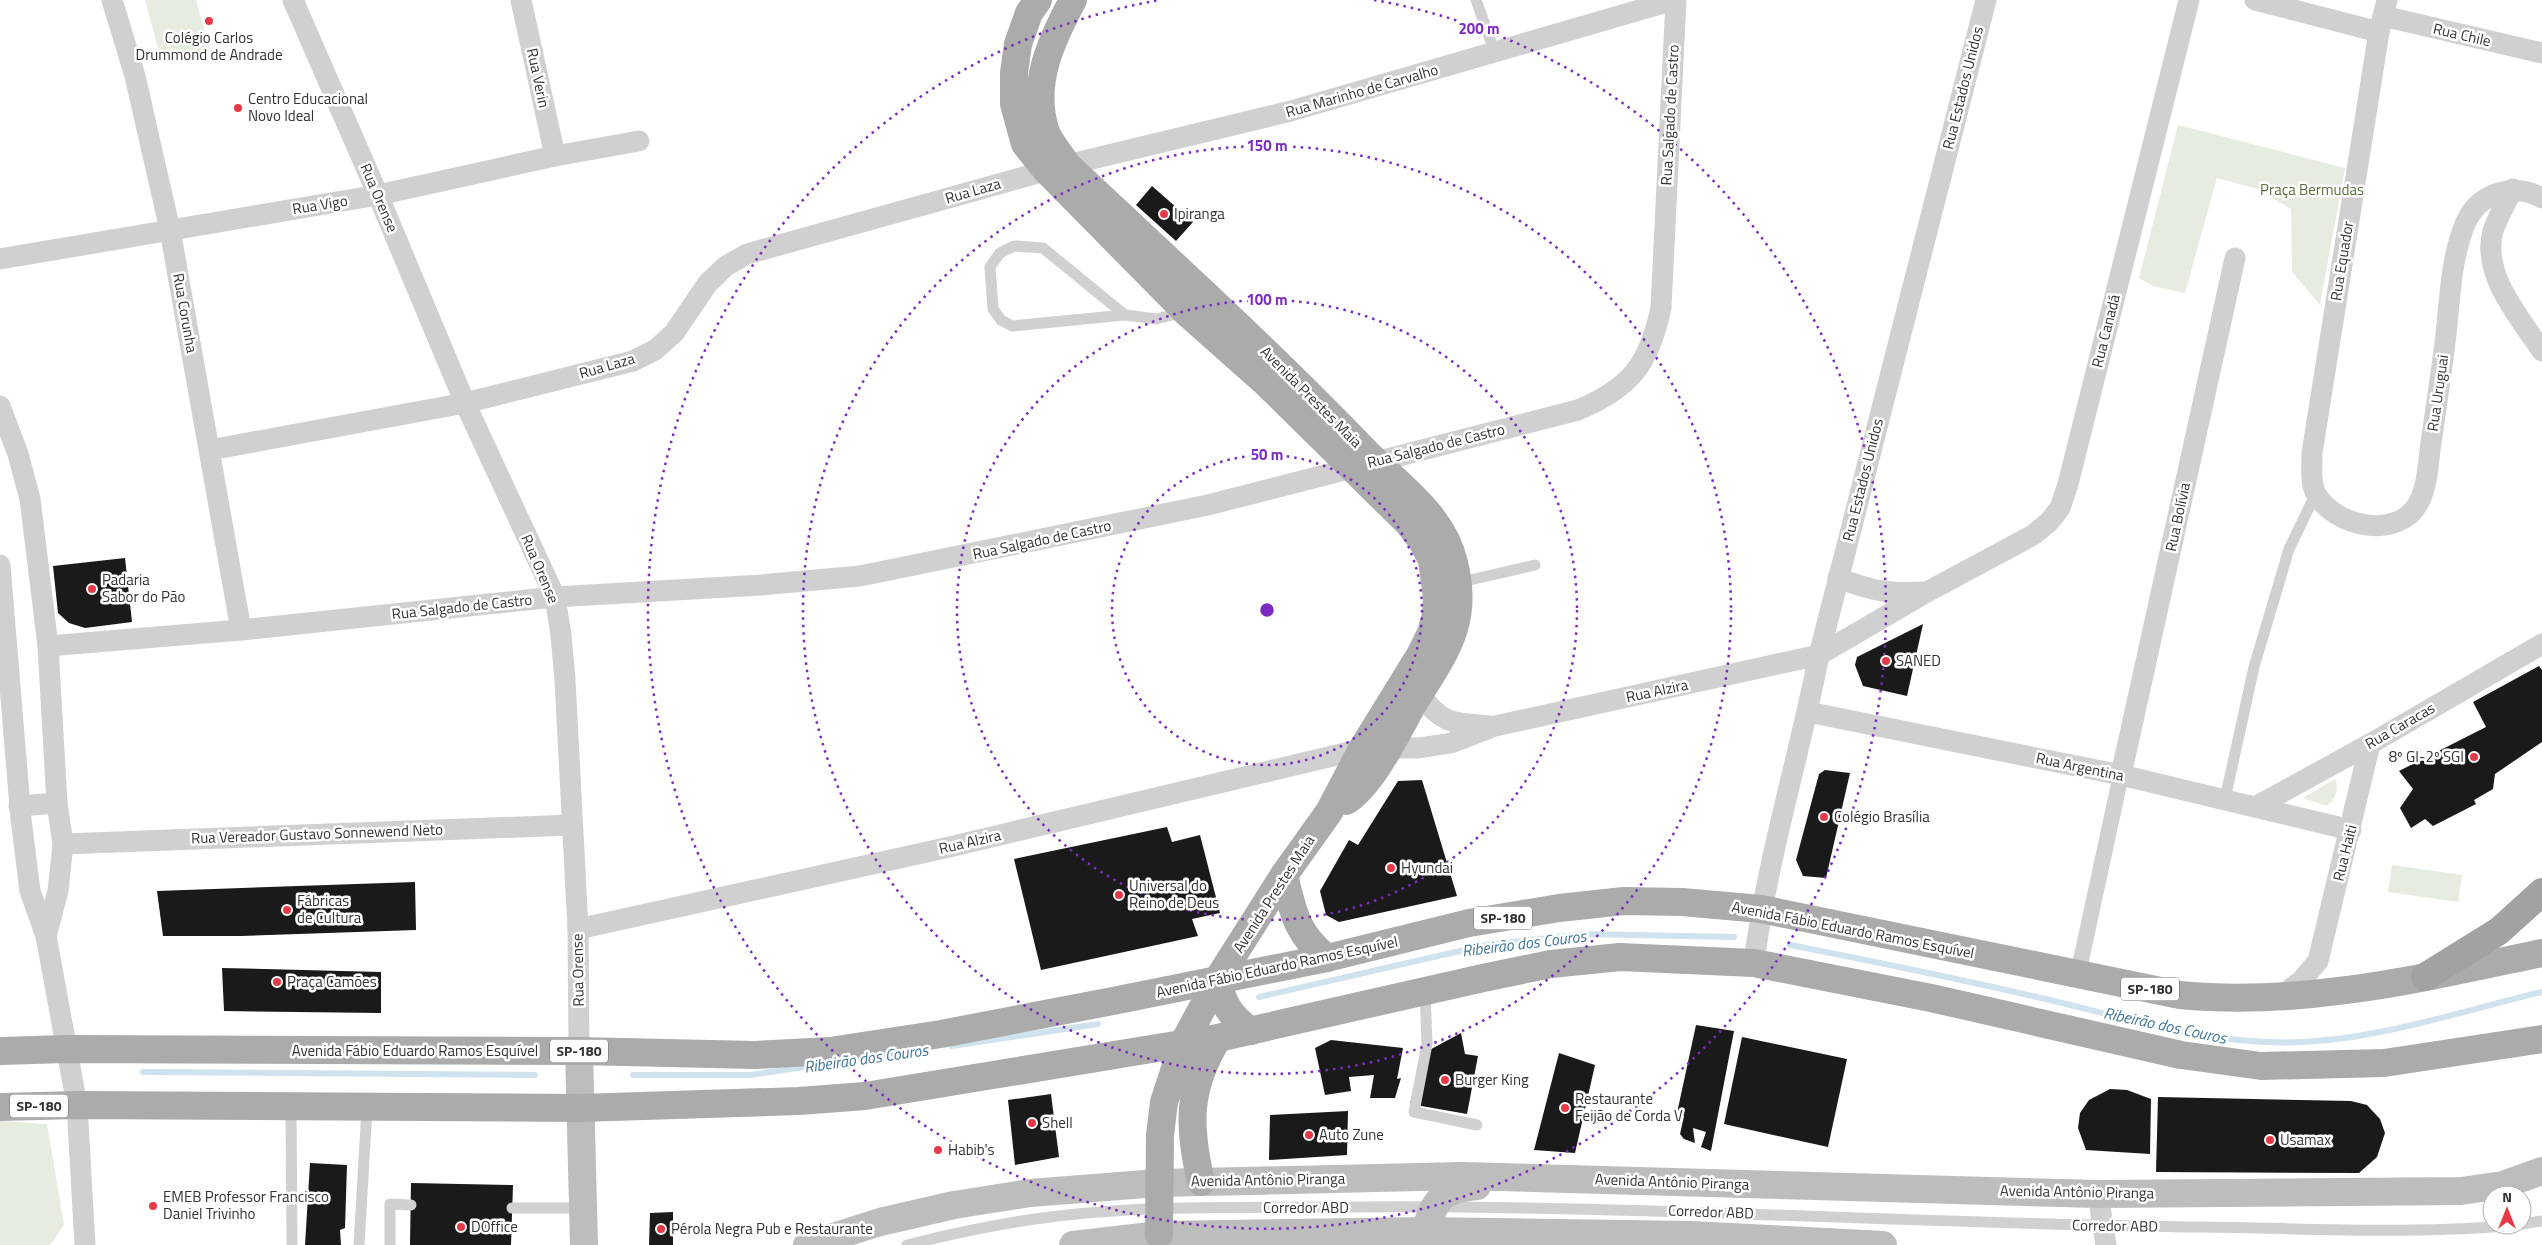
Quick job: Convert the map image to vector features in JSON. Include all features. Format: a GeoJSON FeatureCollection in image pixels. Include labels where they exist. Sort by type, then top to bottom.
{"type":"FeatureCollection","features":[{"type":"Feature","properties":{"kind":"highway"},"geometry":{"type":"LineString","coordinates":[[2425,977],[2499,931],[2542,892]]}},
{"type":"Feature","properties":{"kind":"main road","name":"Avenida Prestes Maia"},"geometry":{"type":"LineString","coordinates":[[1038,0],[1029,13],[1018,44],[1014,73],[1014,104],[1025,144],[1057,167],[1194,302],[1312,395],[1364,465],[1407,490],[1436,523],[1449,544],[1447,586],[1456,630],[1444,655],[1420,694],[1375,748]]}},
{"type":"Feature","properties":{"kind":"main road","name":"Avenida Prestes Maia"},"geometry":{"type":"LineString","coordinates":[[1057,167],[1046,133],[1041,102],[1042,73],[1050,48],[1073,0]]}},
{"type":"Feature","properties":{"kind":"main road","name":"Avenida Prestes Maia"},"geometry":{"type":"LineString","coordinates":[[1158,1209],[1160,1135],[1164,1102],[1183,1044],[1218,979],[1284,875],[1329,812],[1356,795],[1375,748],[1381,739],[1379,719],[1420,655],[1447,586]]}},
{"type":"Feature","properties":{"kind":"main road"},"geometry":{"type":"LineString","coordinates":[[1284,875],[1294,917],[1304,938],[1327,958]]}},
{"type":"Feature","properties":{"kind":"main road","name":"Avenida Fábio Eduardo Ramos Esquível"},"geometry":{"type":"LineString","coordinates":[[0,1050],[579,1051],[755,1055],[830,1051],[941,1034],[1327,958],[1469,924],[1559,908],[1624,901],[1682,902],[1761,909],[2180,995],[2221,999],[2278,998],[2345,991],[2542,953]]}},
{"type":"Feature","properties":{"kind":"main road","name":"SP-180"},"geometry":{"type":"LineString","coordinates":[[0,1107],[77,1105],[292,1108],[580,1108],[771,1103],[865,1096],[1250,1032],[1551,964],[1600,958],[1754,963],[1931,998],[2181,1055],[2261,1066],[2384,1063],[2542,1039]]}},
{"type":"Feature","properties":{"kind":"main road"},"geometry":{"type":"LineString","coordinates":[[1218,979],[1219,991],[1228,1010],[1235,1020],[1250,1032]]}},
{"type":"Feature","properties":{"kind":"main road"},"geometry":{"type":"LineString","coordinates":[[1201,1182],[1192,1133],[1192,1106],[1196,1082],[1204,1061],[1218,1038]]}},
{"type":"Feature","properties":{"kind":"main road","name":"Rua Orense"},"geometry":{"type":"LineString","coordinates":[[579,1051],[584,1245]]}},
{"type":"Feature","properties":{"kind":"main road","name":"Avenida Antônio Piranga"},"geometry":{"type":"LineString","coordinates":[[1073,1245],[1158,1209],[1201,1182],[1462,1176],[2098,1194],[2461,1191],[2503,1185],[2542,1171]]}},
{"type":"Feature","properties":{"kind":"main road"},"geometry":{"type":"LineString","coordinates":[[1426,1228],[1443,1194],[1466,1186],[1546,1178]]}},
{"type":"Feature","properties":{"kind":"main road","name":"Avenida Antônio Piranga"},"geometry":{"type":"LineString","coordinates":[[807,1245],[880,1222],[954,1205],[1030,1193],[1158,1209],[1355,1238],[1426,1228],[1691,1236],[1883,1245]]}},
{"type":"Feature","properties":{"kind":"street","name":"Rua Corunha"},"geometry":{"type":"LineString","coordinates":[[112,0],[136,76],[170,230],[241,630]]}},
{"type":"Feature","properties":{"kind":"street","name":"Rua Orense"},"geometry":{"type":"LineString","coordinates":[[292,0],[378,196],[464,403],[554,597],[561,635],[565,680],[578,929],[579,1051]]}},
{"type":"Feature","properties":{"kind":"street","name":"Rua Verin"},"geometry":{"type":"LineString","coordinates":[[521,0],[555,156]]}},
{"type":"Feature","properties":{"kind":"street","name":"Rua Marinho de Carvalho"},"geometry":{"type":"LineString","coordinates":[[1057,167],[1291,112],[1675,0]]}},
{"type":"Feature","properties":{"kind":"street","name":"Rua Salgado de Castro"},"geometry":{"type":"LineString","coordinates":[[48,646],[241,630],[554,597],[761,585],[860,576],[1198,507],[1578,410],[1604,399],[1624,385],[1642,364],[1655,337],[1661,308],[1675,0]]}},
{"type":"Feature","properties":{"kind":"street","name":"Rua Estados Unidos"},"geometry":{"type":"LineString","coordinates":[[1754,963],[1761,909],[1808,712],[1819,655],[1986,0]]}},
{"type":"Feature","properties":{"kind":"street","name":"Rua Canadá"},"geometry":{"type":"LineString","coordinates":[[1819,655],[1927,592],[2033,535],[2060,508],[2068,484],[2189,0]]}},
{"type":"Feature","properties":{"kind":"street","name":"Rua Chile"},"geometry":{"type":"LineString","coordinates":[[2255,0],[2383,16],[2542,54]]}},
{"type":"Feature","properties":{"kind":"street","name":"Rua Equador"},"geometry":{"type":"LineString","coordinates":[[2316,494],[2312,476],[2312,453],[2383,16]]}},
{"type":"Feature","properties":{"kind":"street","name":"Rua Vigo"},"geometry":{"type":"LineString","coordinates":[[0,259],[378,196],[555,156],[639,141]]}},
{"type":"Feature","properties":{"kind":"street","name":"Rua Laza"},"geometry":{"type":"LineString","coordinates":[[210,450],[464,403],[633,361],[647,354],[674,333],[708,283],[726,266],[748,254],[1057,167]]}},
{"type":"Feature","properties":{"kind":"street","name":"Rua Uruguai"},"geometry":{"type":"LineString","coordinates":[[2316,494],[2331,512],[2363,524],[2376,526],[2391,524],[2414,510],[2424,489],[2460,238],[2475,206],[2489,196],[2513,189]]}},
{"type":"Feature","properties":{"kind":"street"},"geometry":{"type":"LineString","coordinates":[[2542,198],[2513,189],[2493,232],[2492,252],[2495,273],[2502,291],[2542,351]]}},
{"type":"Feature","properties":{"kind":"street","name":"Rua Bolívia"},"geometry":{"type":"LineString","coordinates":[[2121,775],[2235,258]]}},
{"type":"Feature","properties":{"kind":"street"},"geometry":{"type":"LineString","coordinates":[[0,406],[18,454],[30,499],[48,646],[57,803],[63,844],[58,891],[46,936]]}},
{"type":"Feature","properties":{"kind":"street"},"geometry":{"type":"LineString","coordinates":[[0,565],[19,806],[30,890],[46,936],[65,1049],[77,1105],[85,1245]]}},
{"type":"Feature","properties":{"kind":"street","name":"Rua Canadá"},"geometry":{"type":"LineString","coordinates":[[1838,578],[1870,590],[1927,592]]}},
{"type":"Feature","properties":{"kind":"street","name":"Rua Caracas"},"geometry":{"type":"LineString","coordinates":[[2257,806],[2370,744],[2542,644]]}},
{"type":"Feature","properties":{"kind":"street","name":"Rua Alzira"},"geometry":{"type":"LineString","coordinates":[[578,929],[945,848],[1375,748],[1420,748],[1451,743],[1495,726],[1819,655]]}},
{"type":"Feature","properties":{"kind":"street","name":"Rua Alzira"},"geometry":{"type":"LineString","coordinates":[[1420,694],[1433,712],[1446,720],[1460,724],[1495,726]]}},
{"type":"Feature","properties":{"kind":"street","name":"Rua Argentina"},"geometry":{"type":"LineString","coordinates":[[1808,712],[2121,775],[2351,830]]}},
{"type":"Feature","properties":{"kind":"street","name":"Rua Haiti"},"geometry":{"type":"LineString","coordinates":[[2278,998],[2301,981],[2318,961],[2351,830],[2370,744]]}},
{"type":"Feature","properties":{"kind":"street"},"geometry":{"type":"LineString","coordinates":[[2078,974],[2121,775]]}},
{"type":"Feature","properties":{"kind":"street"},"geometry":{"type":"LineString","coordinates":[[19,806],[57,803]]}},
{"type":"Feature","properties":{"kind":"street","name":"Rua Vereador Gustavo Sonnewend Neto"},"geometry":{"type":"LineString","coordinates":[[63,844],[572,825]]}},
{"type":"Feature","properties":{"kind":"street"},"geometry":{"type":"LineString","coordinates":[[2318,961],[2329,977],[2345,991]]}},
{"type":"Feature","properties":{"kind":"street"},"geometry":{"type":"LineString","coordinates":[[2098,1194],[2105,1236]]}},
{"type":"Feature","properties":{"kind":"lane"},"geometry":{"type":"LineString","coordinates":[[1476,0],[1495,53]]}},
{"type":"Feature","properties":{"kind":"lane"},"geometry":{"type":"LineString","coordinates":[[1126,315],[1043,248],[1014,246],[1000,253],[990,267],[992,309],[1001,320],[1012,326],[1126,315],[1156,319],[1194,302]]}},
{"type":"Feature","properties":{"kind":"lane"},"geometry":{"type":"LineString","coordinates":[[2225,799],[2257,658],[2289,549],[2316,494]]}},
{"type":"Feature","properties":{"kind":"lane"},"geometry":{"type":"LineString","coordinates":[[1447,586],[1535,565]]}},
{"type":"Feature","properties":{"kind":"lane"},"geometry":{"type":"LineString","coordinates":[[1425,991],[1427,1044],[1414,1112],[1477,1125]]}},
{"type":"Feature","properties":{"kind":"lane"},"geometry":{"type":"LineString","coordinates":[[292,1108],[292,1245]]}},
{"type":"Feature","properties":{"kind":"lane"},"geometry":{"type":"LineString","coordinates":[[359,1245],[367,1108]]}},
{"type":"Feature","properties":{"kind":"lane"},"geometry":{"type":"LineString","coordinates":[[390,1245],[390,1204],[411,1205]]}},
{"type":"Feature","properties":{"kind":"lane"},"geometry":{"type":"LineString","coordinates":[[512,1208],[583,1208]]}},
{"type":"Feature","properties":{"kind":"lane","name":"Corredor ABD"},"geometry":{"type":"LineString","coordinates":[[907,1245],[957,1232],[1052,1217],[1158,1209],[1426,1228],[1693,1211],[2105,1236],[2426,1230],[2482,1227]]}},
{"type":"Feature","properties":{"kind":"green space"},"geometry":{"type":"Polygon","coordinates":[[[145,0],[196,0],[211,54],[162,63],[145,0]]]}},
{"type":"Feature","properties":{"kind":"green space","name":"Praça Bermudas"},"geometry":{"type":"Polygon","coordinates":[[[2178,125],[2345,168],[2320,305],[2292,272],[2291,209],[2257,189],[2217,178],[2185,293],[2153,286],[2139,278],[2178,125]]]}},
{"type":"Feature","properties":{"kind":"green space"},"geometry":{"type":"Polygon","coordinates":[[[2335,779],[2336,794],[2327,806],[2303,798],[2335,779]]]}},
{"type":"Feature","properties":{"kind":"green space"},"geometry":{"type":"Polygon","coordinates":[[[2392,865],[2462,875],[2458,902],[2388,892],[2392,865]]]}},
{"type":"Feature","properties":{"kind":"green space"},"geometry":{"type":"Polygon","coordinates":[[[0,1121],[47,1124],[64,1225],[50,1245],[0,1245],[0,1121]]]}},
{"type":"Feature","properties":{"kind":"building","name":"Ipiranga"},"geometry":{"type":"Polygon","coordinates":[[[1152,186],[1193,222],[1176,241],[1136,205],[1152,186]]]}},
{"type":"Feature","properties":{"kind":"building","name":"Padaria Sabor do Pão"},"geometry":{"type":"Polygon","coordinates":[[[125,558],[132,622],[85,628],[69,623],[58,613],[53,566],[125,558]]]}},
{"type":"Feature","properties":{"kind":"building","name":"SANED"},"geometry":{"type":"Polygon","coordinates":[[[1923,624],[1907,696],[1863,686],[1855,665],[1857,657],[1923,624]]]}},
{"type":"Feature","properties":{"kind":"building","name":"8º GI-2º SGI"},"geometry":{"type":"Polygon","coordinates":[[[2539,666],[2542,670],[2542,742],[2495,774],[2493,789],[2474,800],[2476,804],[2433,826],[2425,819],[2411,828],[2400,808],[2413,789],[2399,771],[2486,727],[2473,702],[2539,666]]]}},
{"type":"Feature","properties":{"kind":"building","name":"Colégio Brasília"},"geometry":{"type":"Polygon","coordinates":[[[1825,770],[1850,773],[1826,878],[1803,876],[1796,860],[1819,774],[1825,770]]]}},
{"type":"Feature","properties":{"kind":"building","name":"Hyundai"},"geometry":{"type":"Polygon","coordinates":[[[1422,780],[1457,896],[1339,922],[1326,915],[1320,891],[1349,840],[1358,845],[1398,781],[1422,780]]]}},
{"type":"Feature","properties":{"kind":"building","name":"Universal do Reino de Deus"},"geometry":{"type":"Polygon","coordinates":[[[1167,827],[1172,842],[1200,835],[1220,913],[1192,919],[1198,936],[1041,970],[1014,859],[1167,827]]]}},
{"type":"Feature","properties":{"kind":"building","name":"Fábricas de Cultura"},"geometry":{"type":"Polygon","coordinates":[[[415,882],[416,930],[241,936],[163,936],[157,891],[415,882]]]}},
{"type":"Feature","properties":{"kind":"building"},"geometry":{"type":"Polygon","coordinates":[[[222,968],[381,972],[381,1013],[224,1011],[222,968]]]}},
{"type":"Feature","properties":{"kind":"building"},"geometry":{"type":"Polygon","coordinates":[[[1696,1025],[1734,1031],[1711,1151],[1701,1147],[1706,1132],[1693,1128],[1695,1143],[1684,1139],[1680,1134],[1684,1116],[1677,1113],[1696,1025]]]}},
{"type":"Feature","properties":{"kind":"building","name":"Burger King"},"geometry":{"type":"Polygon","coordinates":[[[1461,1033],[1465,1054],[1478,1056],[1467,1114],[1410,1104],[1422,1054],[1461,1033]]]}},
{"type":"Feature","properties":{"kind":"building"},"geometry":{"type":"Polygon","coordinates":[[[1742,1037],[1847,1059],[1828,1147],[1724,1124],[1742,1037]]]}},
{"type":"Feature","properties":{"kind":"building"},"geometry":{"type":"Polygon","coordinates":[[[1331,1040],[1403,1048],[1397,1079],[1401,1078],[1395,1098],[1370,1098],[1374,1075],[1349,1077],[1351,1091],[1325,1095],[1315,1048],[1331,1040]]]}},
{"type":"Feature","properties":{"kind":"building","name":"Restaurante Feijão de Corda V"},"geometry":{"type":"Polygon","coordinates":[[[1559,1053],[1595,1065],[1575,1153],[1534,1150],[1559,1053]]]}},
{"type":"Feature","properties":{"kind":"building"},"geometry":{"type":"Polygon","coordinates":[[[2110,1089],[2127,1090],[2151,1099],[2150,1154],[2086,1150],[2078,1128],[2080,1113],[2089,1100],[2110,1089]]]}},
{"type":"Feature","properties":{"kind":"building","name":"Shell"},"geometry":{"type":"Polygon","coordinates":[[[1051,1094],[1059,1157],[1015,1165],[1008,1100],[1051,1094]]]}},
{"type":"Feature","properties":{"kind":"building","name":"Usamax"},"geometry":{"type":"Polygon","coordinates":[[[2158,1097],[2351,1101],[2367,1105],[2380,1119],[2385,1133],[2377,1157],[2359,1173],[2156,1172],[2158,1097]]]}},
{"type":"Feature","properties":{"kind":"building","name":"Auto Zune"},"geometry":{"type":"Polygon","coordinates":[[[1348,1111],[1347,1155],[1269,1160],[1270,1115],[1348,1111]]]}},
{"type":"Feature","properties":{"kind":"building"},"geometry":{"type":"Polygon","coordinates":[[[310,1163],[347,1165],[345,1228],[340,1230],[341,1245],[305,1245],[310,1163]]]}},
{"type":"Feature","properties":{"kind":"building","name":"DOffice"},"geometry":{"type":"Polygon","coordinates":[[[411,1183],[513,1185],[511,1245],[410,1245],[411,1183]]]}},
{"type":"Feature","properties":{"kind":"building","name":"Pérola Negra Pub e Restaurante"},"geometry":{"type":"Polygon","coordinates":[[[673,1212],[673,1245],[649,1245],[650,1213],[673,1212]]]}},
{"type":"Feature","properties":{"kind":"waterway","name":"Ribeirão dos Couros"},"geometry":{"type":"LineString","coordinates":[[1259,997],[1486,945],[1583,934],[1734,937]]}},
{"type":"Feature","properties":{"kind":"waterway","name":"Ribeirão dos Couros"},"geometry":{"type":"LineString","coordinates":[[1790,945],[1985,985],[2174,1030],[2237,1040],[2269,1042],[2331,1040],[2392,1030],[2542,992]]}},
{"type":"Feature","properties":{"kind":"waterway","name":"Ribeirão dos Couros"},"geometry":{"type":"LineString","coordinates":[[952,1046],[1098,1024]]}},
{"type":"Feature","properties":{"kind":"waterway","name":"Ribeirão dos Couros"},"geometry":{"type":"LineString","coordinates":[[633,1075],[750,1075],[825,1064]]}},
{"type":"Feature","properties":{"kind":"waterway"},"geometry":{"type":"LineString","coordinates":[[143,1072],[535,1075]]}},
{"type":"Feature","properties":{"kind":"place","name":"Colégio Carlos Drummond de Andrade"},"geometry":{"type":"Point","coordinates":[209,21]}},
{"type":"Feature","properties":{"kind":"place","name":"Centro Educacional Novo Ideal"},"geometry":{"type":"Point","coordinates":[238,108]}},
{"type":"Feature","properties":{"kind":"place","name":"Ipiranga"},"geometry":{"type":"Point","coordinates":[1164,214]}},
{"type":"Feature","properties":{"kind":"place","name":"Padaria Sabor do Pão"},"geometry":{"type":"Point","coordinates":[92,589]}},
{"type":"Feature","properties":{"kind":"place","name":"SANED"},"geometry":{"type":"Point","coordinates":[1886,661]}},
{"type":"Feature","properties":{"kind":"place","name":"8º GI-2º SGI"},"geometry":{"type":"Point","coordinates":[2474,757]}},
{"type":"Feature","properties":{"kind":"place","name":"Colégio Brasília"},"geometry":{"type":"Point","coordinates":[1824,817]}},
{"type":"Feature","properties":{"kind":"place","name":"Hyundai"},"geometry":{"type":"Point","coordinates":[1391,868]}},
{"type":"Feature","properties":{"kind":"place","name":"Universal do Reino de Deus"},"geometry":{"type":"Point","coordinates":[1119,895]}},
{"type":"Feature","properties":{"kind":"place","name":"Fábricas de Cultura"},"geometry":{"type":"Point","coordinates":[287,910]}},
{"type":"Feature","properties":{"kind":"place","name":"Praça Camões"},"geometry":{"type":"Point","coordinates":[277,982]}},
{"type":"Feature","properties":{"kind":"place","name":"Burger King"},"geometry":{"type":"Point","coordinates":[1445,1080]}},
{"type":"Feature","properties":{"kind":"place","name":"Restaurante Feijão de Corda V"},"geometry":{"type":"Point","coordinates":[1565,1108]}},
{"type":"Feature","properties":{"kind":"place","name":"Shell"},"geometry":{"type":"Point","coordinates":[1032,1123]}},
{"type":"Feature","properties":{"kind":"place","name":"Auto Zune"},"geometry":{"type":"Point","coordinates":[1309,1135]}},
{"type":"Feature","properties":{"kind":"place","name":"Usamax"},"geometry":{"type":"Point","coordinates":[2270,1140]}},
{"type":"Feature","properties":{"kind":"place","name":"Habib's"},"geometry":{"type":"Point","coordinates":[938,1150]}},
{"type":"Feature","properties":{"kind":"place","name":"EMEB Professor Francisco Daniel Trivinho"},"geometry":{"type":"Point","coordinates":[153,1206]}},
{"type":"Feature","properties":{"kind":"place","name":"DOffice"},"geometry":{"type":"Point","coordinates":[461,1227]}},
{"type":"Feature","properties":{"kind":"place","name":"Pérola Negra Pub e Restaurante"},"geometry":{"type":"Point","coordinates":[661,1229]}}]}
